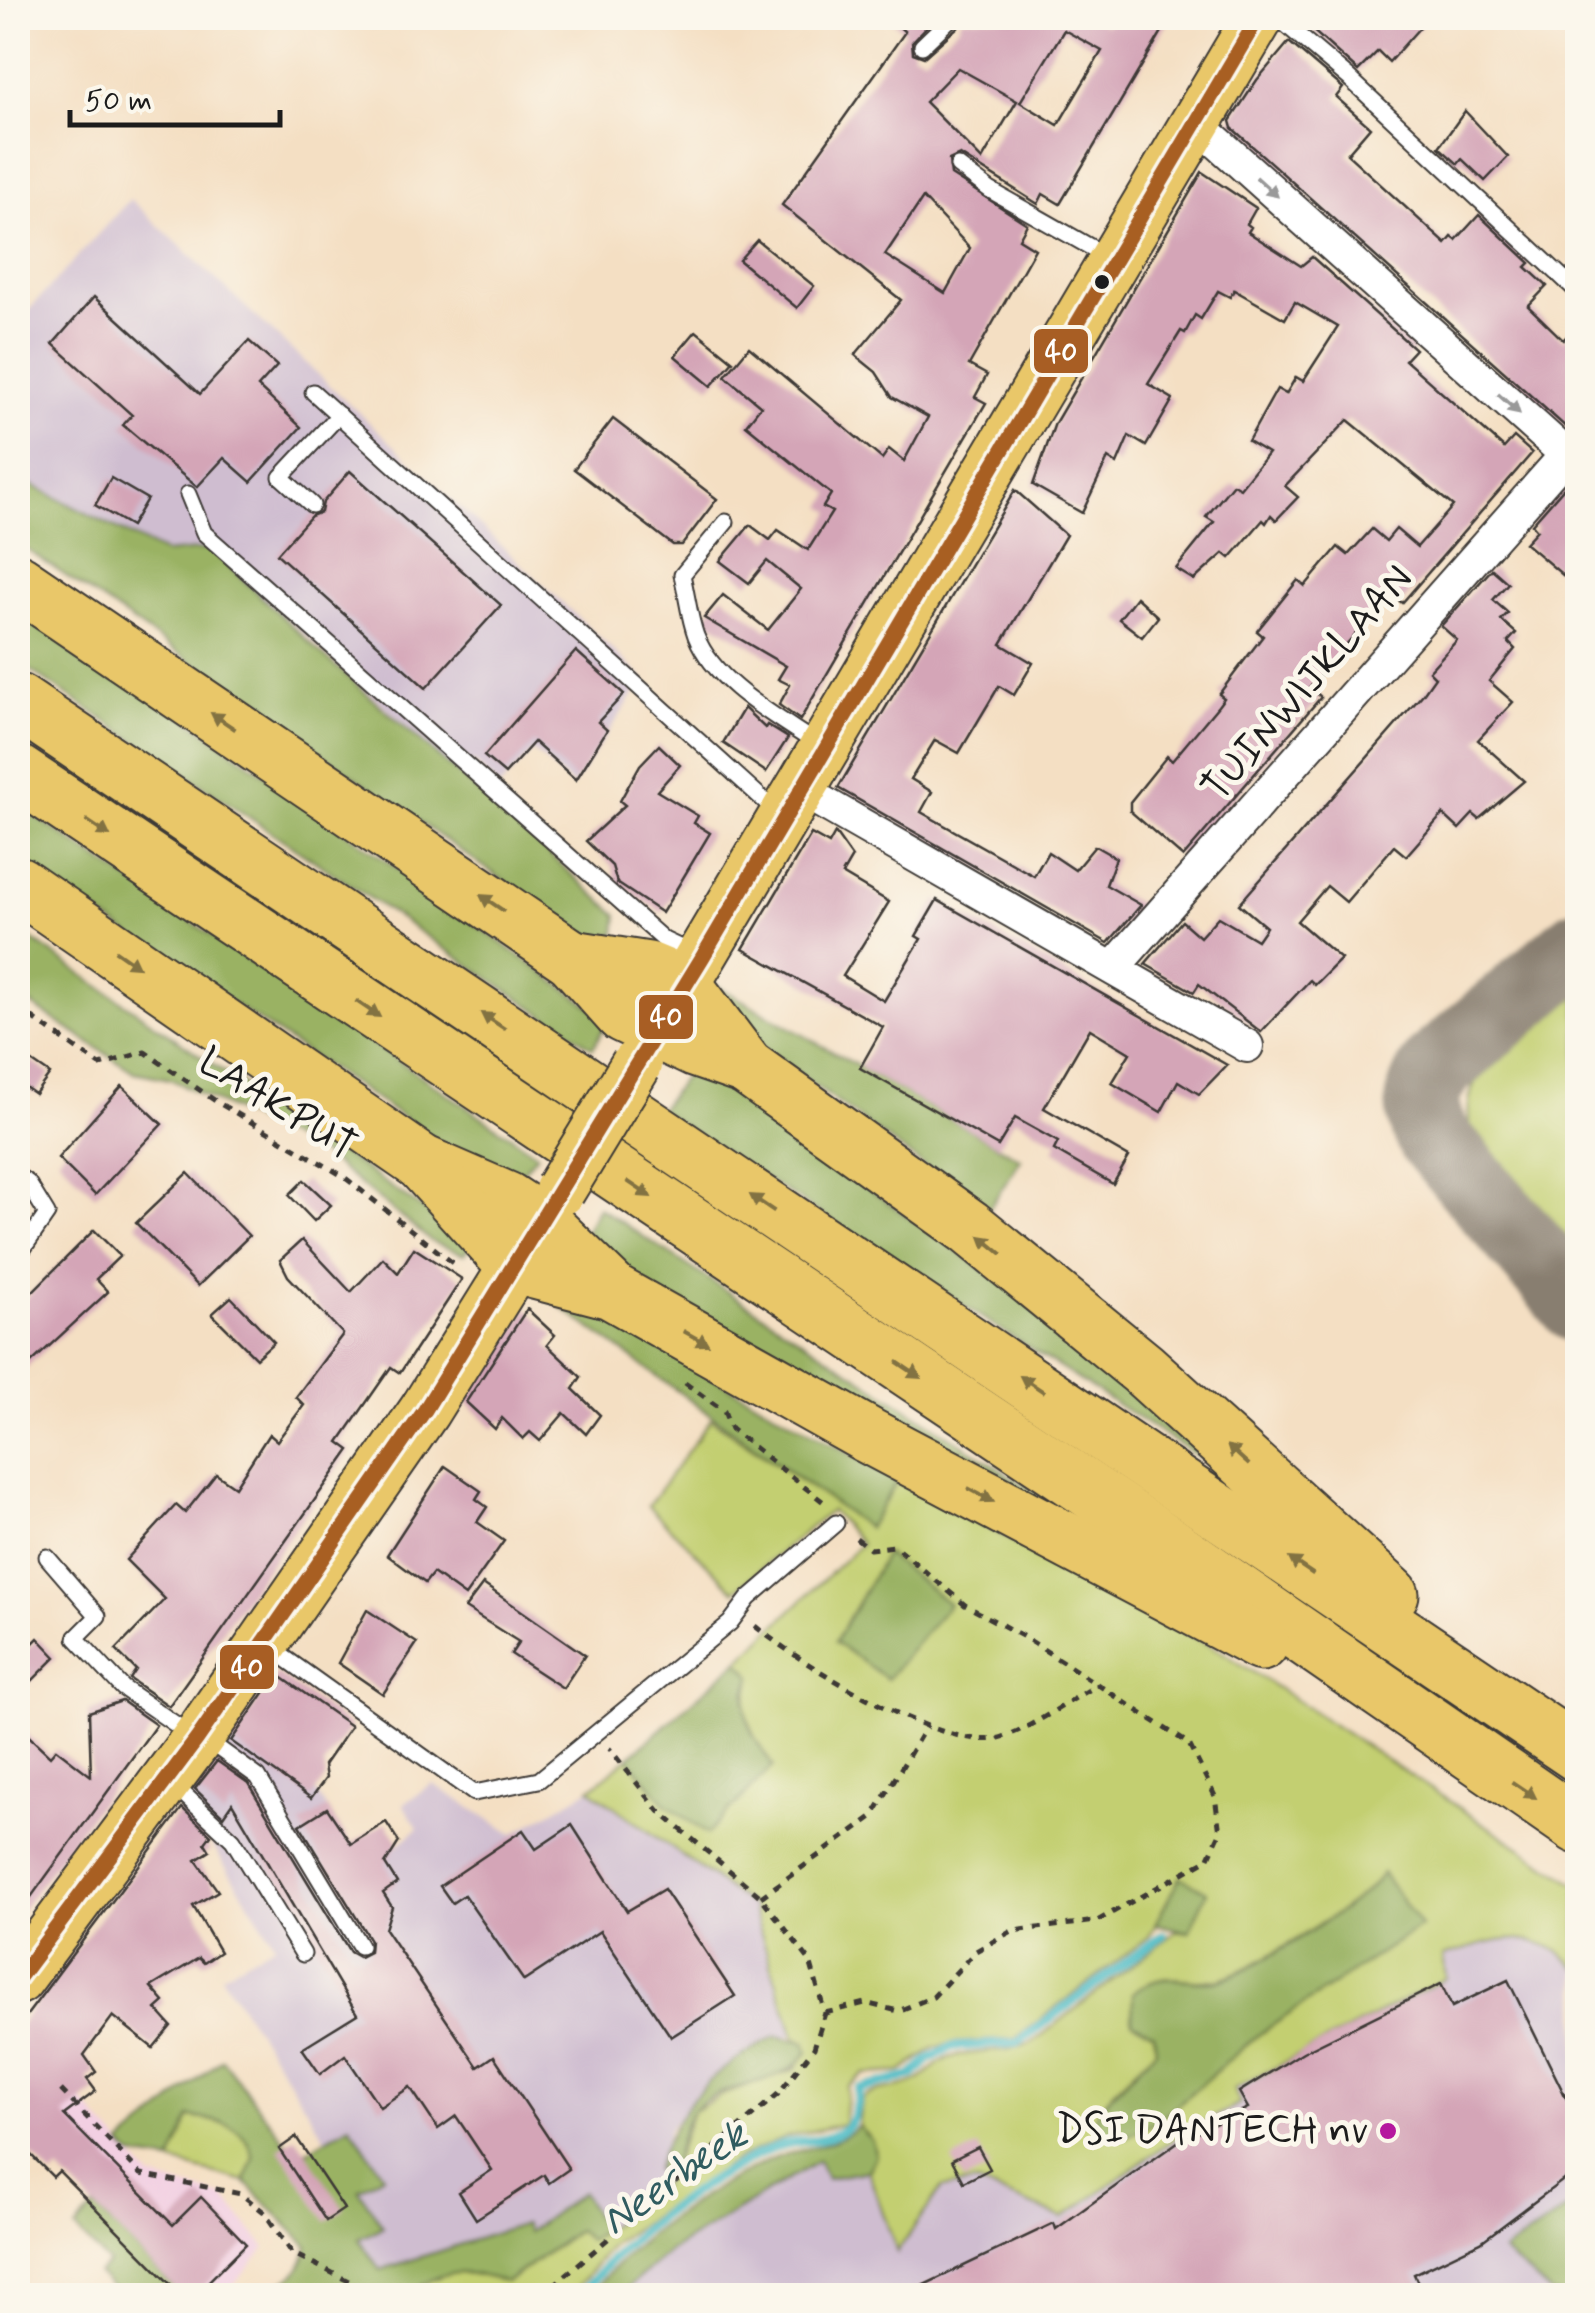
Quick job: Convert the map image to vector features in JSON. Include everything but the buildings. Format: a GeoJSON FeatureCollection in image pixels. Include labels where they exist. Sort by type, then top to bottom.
{"type":"FeatureCollection","features":[{"type":"Feature","properties":{"kind":"highway"},"geometry":{"type":"LineString","coordinates":[[18,582],[572,958],[623,1015],[646,1048],[746,1067],[969,1227],[1143,1370],[1526,1720]]}},
{"type":"Feature","properties":{"kind":"highway"},"geometry":{"type":"LineString","coordinates":[[18,702],[1578,1754]]}},
{"type":"Feature","properties":{"kind":"highway"},"geometry":{"type":"LineString","coordinates":[[18,773],[1131,1518],[1578,1826]]}},
{"type":"Feature","properties":{"kind":"highway"},"geometry":{"type":"LineString","coordinates":[[18,884],[422,1163],[528,1243],[869,1436],[1471,1755]]}},
{"type":"Feature","properties":{"kind":"highway"},"geometry":{"type":"LineString","coordinates":[[572,958],[648,970],[693,972],[746,1067]]}},
{"type":"Feature","properties":{"kind":"main road"},"geometry":{"type":"LineString","coordinates":[[18,1979],[198,1737],[425,1410],[693,972],[1112,259],[1259,19]]}},
{"type":"Feature","properties":{"kind":"street","name":"TUINWIJKLAAN"},"geometry":{"type":"LineString","coordinates":[[1113,968],[1572,460],[1194,122]]}},
{"type":"Feature","properties":{"kind":"street"},"geometry":{"type":"LineString","coordinates":[[803,785],[1247,1046]]}},
{"type":"Feature","properties":{"kind":"lane"},"geometry":{"type":"LineString","coordinates":[[922,46],[951,18]]}},
{"type":"Feature","properties":{"kind":"lane"},"geometry":{"type":"LineString","coordinates":[[1259,19],[1364,91],[1578,292]]}},
{"type":"Feature","properties":{"kind":"lane"},"geometry":{"type":"LineString","coordinates":[[958,166],[990,190],[1112,259]]}},
{"type":"Feature","properties":{"kind":"lane"},"geometry":{"type":"LineString","coordinates":[[313,392],[754,795],[803,785],[749,698],[704,651],[695,634],[682,575],[726,522]]}},
{"type":"Feature","properties":{"kind":"lane"},"geometry":{"type":"LineString","coordinates":[[312,504],[281,477],[339,415]]}},
{"type":"Feature","properties":{"kind":"lane"},"geometry":{"type":"LineString","coordinates":[[188,494],[204,533],[664,940],[693,972]]}},
{"type":"Feature","properties":{"kind":"lane"},"geometry":{"type":"LineString","coordinates":[[18,1176],[28,1183],[47,1214],[18,1256]]}},
{"type":"Feature","properties":{"kind":"lane"},"geometry":{"type":"LineString","coordinates":[[264,1642],[474,1793],[540,1780],[597,1736],[836,1522]]}},
{"type":"Feature","properties":{"kind":"lane"},"geometry":{"type":"LineString","coordinates":[[47,1558],[98,1616],[76,1638],[123,1688],[258,1778],[360,1946]]}},
{"type":"Feature","properties":{"kind":"lane"},"geometry":{"type":"LineString","coordinates":[[167,1779],[233,1840],[303,1954]]}},
{"type":"Feature","properties":{"kind":"path","name":"LAAKPUT"},"geometry":{"type":"LineString","coordinates":[[18,1008],[100,1065],[145,1052],[217,1102],[343,1176],[528,1243]]}},
{"type":"Feature","properties":{"kind":"path"},"geometry":{"type":"LineString","coordinates":[[680,1380],[724,1411],[730,1429],[826,1502],[836,1522],[870,1549],[896,1546],[964,1605],[1098,1684],[1189,1744],[1215,1796],[1220,1833],[1208,1859],[1097,1921],[1012,1930],[976,1951],[933,1998],[898,2011],[865,2002],[826,2013]]}},
{"type":"Feature","properties":{"kind":"path"},"geometry":{"type":"LineString","coordinates":[[738,1612],[814,1669],[958,1738],[1001,1738],[1098,1684]]}},
{"type":"Feature","properties":{"kind":"path"},"geometry":{"type":"LineString","coordinates":[[761,1897],[872,1818],[927,1725]]}},
{"type":"Feature","properties":{"kind":"path"},"geometry":{"type":"LineString","coordinates":[[541,2296],[778,2094],[814,2048],[826,2013],[810,1961],[761,1897],[660,1811],[597,1736]]}},
{"type":"Feature","properties":{"kind":"path"},"geometry":{"type":"LineString","coordinates":[[61,2090],[142,2174],[241,2194],[264,2212],[292,2253],[379,2296]]}},
{"type":"Feature","properties":{"kind":"shaded area"},"geometry":{"type":"Polygon","coordinates":[[[130,199],[644,679],[573,786],[533,751],[499,788],[474,762],[460,775],[211,549],[165,553],[18,477],[18,322],[130,199]]]}},
{"type":"Feature","properties":{"kind":"shaded area"},"geometry":{"type":"Polygon","coordinates":[[[235,1728],[307,1779],[369,1871],[418,1828],[403,1804],[433,1784],[513,1834],[590,1789],[752,1906],[794,2036],[777,2036],[703,2086],[669,2129],[655,2170],[671,2171],[657,2192],[603,2230],[581,2193],[528,2233],[523,2224],[380,2270],[359,2239],[383,2226],[359,2190],[382,2175],[351,2126],[326,2139],[221,1975],[275,1944],[185,1803],[235,1728]]]}},
{"type":"Feature","properties":{"kind":"shaded area","name":"DSI DANTECH nv"},"geometry":{"type":"Polygon","coordinates":[[[1502,1937],[1558,1946],[1577,1968],[1577,2202],[1503,2252],[1553,2295],[630,2296],[626,2289],[670,2251],[818,2161],[827,2178],[868,2171],[897,2251],[942,2188],[976,2183],[1063,2218],[1185,2131],[1240,2105],[1233,2090],[1446,1979],[1442,1956],[1502,1937]]]}},
{"type":"Feature","properties":{"kind":"shaded area"},"geometry":{"type":"Polygon","coordinates":[[[18,2048],[72,2089],[151,2178],[224,2197],[266,2248],[224,2295],[182,2295],[18,2129],[18,2048]]]}},
{"type":"Feature","properties":{"kind":"green space"},"geometry":{"type":"Polygon","coordinates":[[[18,478],[164,553],[211,549],[315,648],[618,915],[616,933],[592,940],[18,544],[18,478]]]}},
{"type":"Feature","properties":{"kind":"green space"},"geometry":{"type":"Polygon","coordinates":[[[18,609],[143,687],[608,1019],[593,1048],[18,662],[18,609]]]}},
{"type":"Feature","properties":{"kind":"green space"},"geometry":{"type":"Polygon","coordinates":[[[18,805],[537,1154],[517,1179],[489,1175],[18,860],[18,805]]]}},
{"type":"Feature","properties":{"kind":"green space"},"geometry":{"type":"Polygon","coordinates":[[[18,930],[472,1243],[464,1254],[432,1242],[322,1154],[170,1079],[134,1072],[18,996],[18,930]]]}},
{"type":"Feature","properties":{"kind":"green space"},"geometry":{"type":"Polygon","coordinates":[[[1577,978],[1577,1248],[1560,1241],[1483,1154],[1470,1127],[1469,1101],[1477,1076],[1493,1053],[1577,978]]]}},
{"type":"Feature","properties":{"kind":"green space"},"geometry":{"type":"Polygon","coordinates":[[[712,983],[1021,1159],[987,1212],[722,1018],[712,983]]]}},
{"type":"Feature","properties":{"kind":"green space"},"geometry":{"type":"Polygon","coordinates":[[[692,1066],[1022,1296],[1236,1481],[659,1110],[692,1066]]]}},
{"type":"Feature","properties":{"kind":"green space"},"geometry":{"type":"Polygon","coordinates":[[[598,1207],[1133,1556],[698,1323],[581,1240],[598,1207]]]}},
{"type":"Feature","properties":{"kind":"green space"},"geometry":{"type":"Polygon","coordinates":[[[560,1293],[898,1480],[868,1528],[547,1297],[560,1293]]]}},
{"type":"Feature","properties":{"kind":"green space"},"geometry":{"type":"Polygon","coordinates":[[[711,1419],[868,1527],[898,1480],[1224,1653],[1577,1885],[1577,1968],[1562,1954],[1530,1941],[1497,1941],[1443,1956],[1446,1978],[1234,2089],[1240,2104],[1185,2131],[1063,2218],[976,2183],[942,2188],[897,2252],[868,2171],[876,2156],[872,2141],[858,2126],[862,2098],[915,2082],[948,2058],[1033,2042],[1176,1931],[1189,1932],[1181,1877],[1149,1937],[1015,2039],[953,2043],[934,2048],[901,2072],[864,2074],[848,2087],[844,2124],[787,2137],[739,2158],[612,2244],[571,2295],[411,2295],[433,2279],[456,2273],[507,2282],[578,2230],[589,2240],[657,2192],[671,2171],[692,2112],[722,2095],[796,2069],[805,2042],[794,2036],[752,1906],[590,1789],[628,1758],[666,1804],[757,1743],[744,1710],[752,1676],[738,1661],[861,1544],[831,1510],[735,1591],[648,1506],[711,1419]],[[1382,1874],[1331,1917],[1229,1976],[1214,1980],[1165,1978],[1145,1985],[1134,1992],[1154,2033],[1156,2050],[1112,2092],[1157,2122],[1258,2035],[1420,1926],[1382,1874]]]}},
{"type":"Feature","properties":{"kind":"green space"},"geometry":{"type":"Polygon","coordinates":[[[886,1554],[949,1604],[887,1679],[835,1642],[886,1554]]]}},
{"type":"Feature","properties":{"kind":"green space"},"geometry":{"type":"Polygon","coordinates":[[[738,1661],[752,1676],[745,1701],[749,1723],[773,1766],[707,1834],[666,1804],[628,1758],[738,1661]]]}},
{"type":"Feature","properties":{"kind":"green space"},"geometry":{"type":"Polygon","coordinates":[[[1382,1873],[1421,1926],[1258,2035],[1157,2122],[1123,2138],[1103,2134],[1096,2118],[1100,2107],[1156,2050],[1154,2033],[1132,2022],[1133,1992],[1165,1979],[1215,1981],[1251,1966],[1332,1917],[1382,1873]]]}},
{"type":"Feature","properties":{"kind":"green space"},"geometry":{"type":"Polygon","coordinates":[[[1180,1877],[1207,1892],[1189,1932],[1155,1924],[1180,1877]]]}},
{"type":"Feature","properties":{"kind":"green space"},"geometry":{"type":"Polygon","coordinates":[[[777,2036],[805,2042],[808,2052],[783,2073],[705,2101],[688,2118],[671,2171],[655,2170],[675,2125],[701,2090],[734,2061],[777,2036]]]}},
{"type":"Feature","properties":{"kind":"green space"},"geometry":{"type":"Polygon","coordinates":[[[222,2059],[297,2157],[350,2125],[383,2175],[359,2190],[383,2227],[359,2239],[380,2270],[524,2224],[528,2232],[582,2192],[603,2230],[589,2241],[578,2230],[506,2282],[456,2273],[433,2279],[411,2295],[250,2295],[288,2280],[301,2266],[308,2246],[245,2182],[254,2158],[245,2138],[230,2126],[190,2117],[171,2162],[132,2156],[121,2145],[222,2059]]]}},
{"type":"Feature","properties":{"kind":"green space"},"geometry":{"type":"Polygon","coordinates":[[[189,2117],[229,2126],[245,2138],[254,2158],[245,2182],[171,2162],[189,2117]]]}},
{"type":"Feature","properties":{"kind":"green space"},"geometry":{"type":"Polygon","coordinates":[[[858,2126],[872,2141],[876,2156],[868,2171],[826,2178],[818,2161],[670,2251],[627,2288],[630,2295],[590,2295],[650,2235],[722,2184],[773,2159],[829,2143],[858,2126]]]}},
{"type":"Feature","properties":{"kind":"green space"},"geometry":{"type":"Polygon","coordinates":[[[1577,2202],[1577,2295],[1553,2295],[1503,2252],[1577,2202]]]}},
{"type":"Feature","properties":{"kind":"green space"},"geometry":{"type":"Polygon","coordinates":[[[95,2207],[182,2295],[119,2295],[98,2274],[108,2263],[75,2229],[95,2207]]]}},
{"type":"Feature","properties":{"kind":"waterway","name":"Neerbeek"},"geometry":{"type":"LineString","coordinates":[[580,2296],[620,2251],[695,2191],[776,2147],[843,2130],[853,2117],[859,2089],[912,2076],[928,2060],[951,2047],[1017,2043],[1163,1935]]}},
{"type":"Feature","properties":{"kind":"taxiway"},"geometry":{"type":"LineString","coordinates":[[1578,947],[1439,1065],[1423,1100],[1433,1137],[1578,1306]]}},
{"type":"Feature","properties":{"kind":"transit line","name":"40"},"geometry":{"type":"LineString","coordinates":[[18,1979],[197,1739],[425,1410],[702,958],[1258,18]]}},
{"type":"Feature","properties":{"kind":"place","name":"DSI DANTECH nv"},"geometry":{"type":"Point","coordinates":[1388,2131]}}]}
